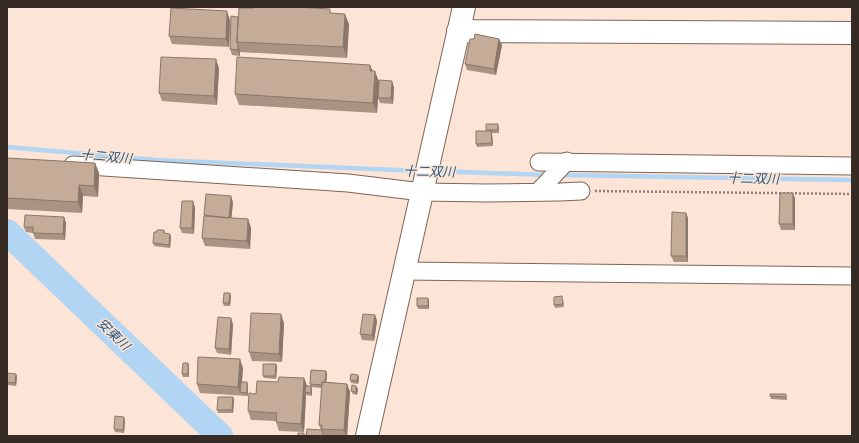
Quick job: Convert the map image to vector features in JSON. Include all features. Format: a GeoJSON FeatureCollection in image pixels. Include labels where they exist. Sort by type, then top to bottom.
{"type":"FeatureCollection","features":[{"type":"Feature","properties":{"kind":"street"},"geometry":{"type":"LineString","coordinates":[[367,436],[464,7]]}},
{"type":"Feature","properties":{"kind":"street"},"geometry":{"type":"LineString","coordinates":[[458,31],[852,33]]}},
{"type":"Feature","properties":{"kind":"street"},"geometry":{"type":"LineString","coordinates":[[538,192],[567,161]]}},
{"type":"Feature","properties":{"kind":"street"},"geometry":{"type":"LineString","coordinates":[[539,162],[567,161],[852,166]]}},
{"type":"Feature","properties":{"kind":"street"},"geometry":{"type":"LineString","coordinates":[[55,164],[348,183],[424,180],[538,192],[581,191]]}},
{"type":"Feature","properties":{"kind":"street"},"geometry":{"type":"LineString","coordinates":[[405,271],[852,276]]}},
{"type":"Feature","properties":{"kind":"path"},"geometry":{"type":"LineString","coordinates":[[581,191],[852,194]]}},
{"type":"Feature","properties":{"kind":"building"},"geometry":{"type":"Polygon","coordinates":[[[171,8],[227,11],[226,39],[169,36],[171,8]]]}},
{"type":"Feature","properties":{"kind":"building"},"geometry":{"type":"Polygon","coordinates":[[[239,8],[330,9],[330,13],[345,14],[343,47],[237,42],[239,8]]]}},
{"type":"Feature","properties":{"kind":"building"},"geometry":{"type":"Polygon","coordinates":[[[231,16],[238,17],[238,50],[230,49],[231,16]]]}},
{"type":"Feature","properties":{"kind":"building"},"geometry":{"type":"Polygon","coordinates":[[[475,34],[499,39],[494,69],[465,64],[470,39],[474,39],[475,34]]]}},
{"type":"Feature","properties":{"kind":"building"},"geometry":{"type":"Polygon","coordinates":[[[161,57],[216,59],[214,96],[159,93],[161,57]]]}},
{"type":"Feature","properties":{"kind":"building"},"geometry":{"type":"Polygon","coordinates":[[[237,57],[370,65],[370,71],[375,71],[373,103],[235,94],[237,57]]]}},
{"type":"Feature","properties":{"kind":"building"},"geometry":{"type":"Polygon","coordinates":[[[379,80],[392,81],[391,98],[378,98],[379,80]]]}},
{"type":"Feature","properties":{"kind":"building"},"geometry":{"type":"Polygon","coordinates":[[[486,124],[498,124],[498,130],[486,130],[486,124]]]}},
{"type":"Feature","properties":{"kind":"building"},"geometry":{"type":"Polygon","coordinates":[[[476,131],[491,131],[492,143],[476,144],[476,131]]]}},
{"type":"Feature","properties":{"kind":"building"},"geometry":{"type":"Polygon","coordinates":[[[7,158],[95,163],[94,186],[79,185],[78,202],[7,198],[7,158]]]}},
{"type":"Feature","properties":{"kind":"building"},"geometry":{"type":"Polygon","coordinates":[[[780,193],[793,193],[793,224],[779,224],[780,193]]]}},
{"type":"Feature","properties":{"kind":"building"},"geometry":{"type":"Polygon","coordinates":[[[206,194],[231,196],[229,218],[204,215],[206,194]]]}},
{"type":"Feature","properties":{"kind":"building"},"geometry":{"type":"Polygon","coordinates":[[[182,201],[193,201],[192,228],[180,228],[182,201]]]}},
{"type":"Feature","properties":{"kind":"building"},"geometry":{"type":"Polygon","coordinates":[[[672,212],[686,213],[686,256],[671,256],[672,212]]]}},
{"type":"Feature","properties":{"kind":"building"},"geometry":{"type":"Polygon","coordinates":[[[25,215],[64,217],[63,234],[33,233],[33,227],[24,227],[25,215]]]}},
{"type":"Feature","properties":{"kind":"building"},"geometry":{"type":"Polygon","coordinates":[[[204,216],[248,219],[247,241],[202,238],[204,216]]]}},
{"type":"Feature","properties":{"kind":"building"},"geometry":{"type":"Polygon","coordinates":[[[157,230],[164,230],[164,233],[170,234],[169,245],[153,243],[154,232],[157,232],[157,230]]]}},
{"type":"Feature","properties":{"kind":"building"},"geometry":{"type":"Polygon","coordinates":[[[224,293],[230,293],[229,303],[223,303],[224,293]]]}},
{"type":"Feature","properties":{"kind":"building"},"geometry":{"type":"Polygon","coordinates":[[[562,296],[563,304],[554,305],[554,297],[562,296]]]}},
{"type":"Feature","properties":{"kind":"building"},"geometry":{"type":"Polygon","coordinates":[[[417,298],[428,298],[428,306],[417,306],[417,298]]]}},
{"type":"Feature","properties":{"kind":"building"},"geometry":{"type":"Polygon","coordinates":[[[251,313],[281,314],[279,354],[249,352],[251,313]]]}},
{"type":"Feature","properties":{"kind":"building"},"geometry":{"type":"Polygon","coordinates":[[[363,314],[375,315],[372,335],[360,334],[363,314]]]}},
{"type":"Feature","properties":{"kind":"building"},"geometry":{"type":"Polygon","coordinates":[[[218,317],[231,318],[229,349],[215,348],[218,317]]]}},
{"type":"Feature","properties":{"kind":"building"},"geometry":{"type":"Polygon","coordinates":[[[198,357],[240,359],[238,387],[197,384],[198,357]]]}},
{"type":"Feature","properties":{"kind":"building"},"geometry":{"type":"Polygon","coordinates":[[[183,363],[188,363],[188,374],[182,374],[183,363]]]}},
{"type":"Feature","properties":{"kind":"building"},"geometry":{"type":"Polygon","coordinates":[[[263,364],[276,364],[275,376],[263,376],[263,364]]]}},
{"type":"Feature","properties":{"kind":"building"},"geometry":{"type":"Polygon","coordinates":[[[311,370],[326,371],[325,382],[322,382],[322,385],[310,384],[311,370]]]}},
{"type":"Feature","properties":{"kind":"building"},"geometry":{"type":"Polygon","coordinates":[[[7,373],[16,374],[15,383],[7,382],[7,373]]]}},
{"type":"Feature","properties":{"kind":"building"},"geometry":{"type":"Polygon","coordinates":[[[351,374],[358,375],[357,381],[350,380],[351,374]]]}},
{"type":"Feature","properties":{"kind":"building"},"geometry":{"type":"Polygon","coordinates":[[[279,377],[304,378],[301,424],[276,422],[277,413],[248,411],[249,393],[256,394],[257,381],[278,382],[279,377]]]}},
{"type":"Feature","properties":{"kind":"building"},"geometry":{"type":"Polygon","coordinates":[[[241,382],[247,382],[247,393],[240,392],[241,382]]]}},
{"type":"Feature","properties":{"kind":"building"},"geometry":{"type":"Polygon","coordinates":[[[322,382],[347,384],[344,430],[321,429],[322,425],[319,425],[322,382]]]}},
{"type":"Feature","properties":{"kind":"building"},"geometry":{"type":"Polygon","coordinates":[[[352,385],[356,386],[356,392],[351,391],[352,385]]]}},
{"type":"Feature","properties":{"kind":"building"},"geometry":{"type":"Polygon","coordinates":[[[306,386],[311,386],[311,393],[305,392],[306,386]]]}},
{"type":"Feature","properties":{"kind":"building"},"geometry":{"type":"Polygon","coordinates":[[[770,394],[786,394],[786,397],[770,396],[770,394]]]}},
{"type":"Feature","properties":{"kind":"building"},"geometry":{"type":"Polygon","coordinates":[[[218,397],[233,397],[232,410],[217,410],[218,397]]]}},
{"type":"Feature","properties":{"kind":"building"},"geometry":{"type":"Polygon","coordinates":[[[115,416],[124,417],[123,430],[114,429],[115,416]]]}},
{"type":"Feature","properties":{"kind":"building"},"geometry":{"type":"Polygon","coordinates":[[[307,429],[322,430],[323,436],[306,436],[307,429]]]}},
{"type":"Feature","properties":{"kind":"building"},"geometry":{"type":"Polygon","coordinates":[[[298,433],[304,433],[304,436],[298,436],[298,433]]]}},
{"type":"Feature","properties":{"kind":"waterway","name":"十二双川"},"geometry":{"type":"LineString","coordinates":[[7,147],[156,160],[420,171]]}},
{"type":"Feature","properties":{"kind":"waterway","name":"十二双川"},"geometry":{"type":"LineString","coordinates":[[432,171],[548,175]]}},
{"type":"Feature","properties":{"kind":"waterway","name":"十二双川"},"geometry":{"type":"LineString","coordinates":[[560,175],[852,180]]}},
{"type":"Feature","properties":{"kind":"waterway","name":"安東川"},"geometry":{"type":"LineString","coordinates":[[7,232],[220,436]]}}]}
